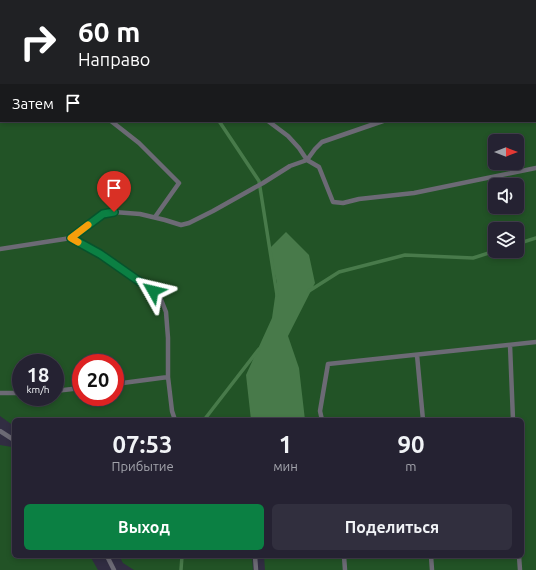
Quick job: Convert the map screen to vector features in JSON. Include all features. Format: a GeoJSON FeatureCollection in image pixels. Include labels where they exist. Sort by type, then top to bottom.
{"type":"FeatureCollection","features":[{"type":"Feature","properties":{"kind":"lane"},"geometry":{"type":"LineString","coordinates":[[112,122],[139,143],[179,183],[155,217]]}},
{"type":"Feature","properties":{"kind":"lane"},"geometry":{"type":"LineString","coordinates":[[269,122],[288,136],[307,160],[319,167],[333,202],[343,203],[359,199],[414,194],[536,168]]}},
{"type":"Feature","properties":{"kind":"lane"},"geometry":{"type":"LineString","coordinates":[[0,249],[71,238],[103,214],[114,212],[155,217],[181,226],[190,223],[238,197],[290,166],[307,160],[322,142],[381,122]]}},
{"type":"Feature","properties":{"kind":"lane"},"geometry":{"type":"LineString","coordinates":[[71,238],[100,254],[160,296],[166,312],[168,377],[172,411],[174,418]]}},
{"type":"Feature","properties":{"kind":"lane"},"geometry":{"type":"LineString","coordinates":[[322,418],[320,411],[328,364],[536,342]]}},
{"type":"Feature","properties":{"kind":"lane"},"geometry":{"type":"LineString","coordinates":[[510,345],[513,418]]}},
{"type":"Feature","properties":{"kind":"lane"},"geometry":{"type":"LineString","coordinates":[[417,355],[423,418]]}},
{"type":"Feature","properties":{"kind":"lane"},"geometry":{"type":"LineString","coordinates":[[124,383],[168,377]]}},
{"type":"Feature","properties":{"kind":"lane"},"geometry":{"type":"LineString","coordinates":[[0,393],[12,393]]}},
{"type":"Feature","properties":{"kind":"lane"},"geometry":{"type":"LineString","coordinates":[[0,431],[12,439]]}},
{"type":"Feature","properties":{"kind":"lane"},"geometry":{"type":"LineString","coordinates":[[108,558],[114,570]]}},
{"type":"Feature","properties":{"kind":"lane"},"geometry":{"type":"LineString","coordinates":[[255,558],[256,570]]}},
{"type":"Feature","properties":{"kind":"lane"},"geometry":{"type":"LineString","coordinates":[[344,558],[345,570]]}},
{"type":"Feature","properties":{"kind":"lane"},"geometry":{"type":"LineString","coordinates":[[431,558],[432,570]]}},
{"type":"Feature","properties":{"kind":"lane"},"geometry":{"type":"LineString","coordinates":[[519,558],[520,570]]}},
{"type":"Feature","properties":{"kind":"shaded area"},"geometry":{"type":"Polygon","coordinates":[[[0,122],[536,122],[536,570],[265,570],[264,558],[524,558],[524,418],[12,418],[12,425],[0,416],[0,122]]]}},
{"type":"Feature","properties":{"kind":"shaded area"},"geometry":{"type":"Polygon","coordinates":[[[286,232],[309,255],[315,283],[288,336],[299,368],[305,418],[251,418],[246,375],[272,318],[277,283],[269,249],[286,232]]]}},
{"type":"Feature","properties":{"kind":"shaded area"},"geometry":{"type":"Polygon","coordinates":[[[0,445],[12,447],[12,558],[91,558],[98,570],[0,570],[0,445]]]}},
{"type":"Feature","properties":{"kind":"shaded area"},"geometry":{"type":"Polygon","coordinates":[[[120,558],[252,558],[253,570],[134,570],[123,563],[120,558]]]}},
{"type":"Feature","properties":{"kind":"waterway"},"geometry":{"type":"LineString","coordinates":[[220,122],[259,181],[277,295]]}},
{"type":"Feature","properties":{"kind":"waterway"},"geometry":{"type":"LineString","coordinates":[[524,242],[536,238]]}},
{"type":"Feature","properties":{"kind":"waterway"},"geometry":{"type":"LineString","coordinates":[[309,291],[339,272],[405,255],[473,258],[488,253]]}},
{"type":"Feature","properties":{"kind":"waterway"},"geometry":{"type":"LineString","coordinates":[[206,418],[259,349]]}},
{"type":"Feature","properties":{"kind":"waterway"},"geometry":{"type":"LineString","coordinates":[[181,570],[182,558]]}},
{"type":"Feature","properties":{"kind":"slow traffic"},"geometry":{"type":"LineString","coordinates":[[78,242],[71,238],[88,225]]}},
{"type":"Feature","properties":{"kind":"route"},"geometry":{"type":"LineString","coordinates":[[114,212],[103,214],[71,238],[100,254],[153,291]]}}]}
